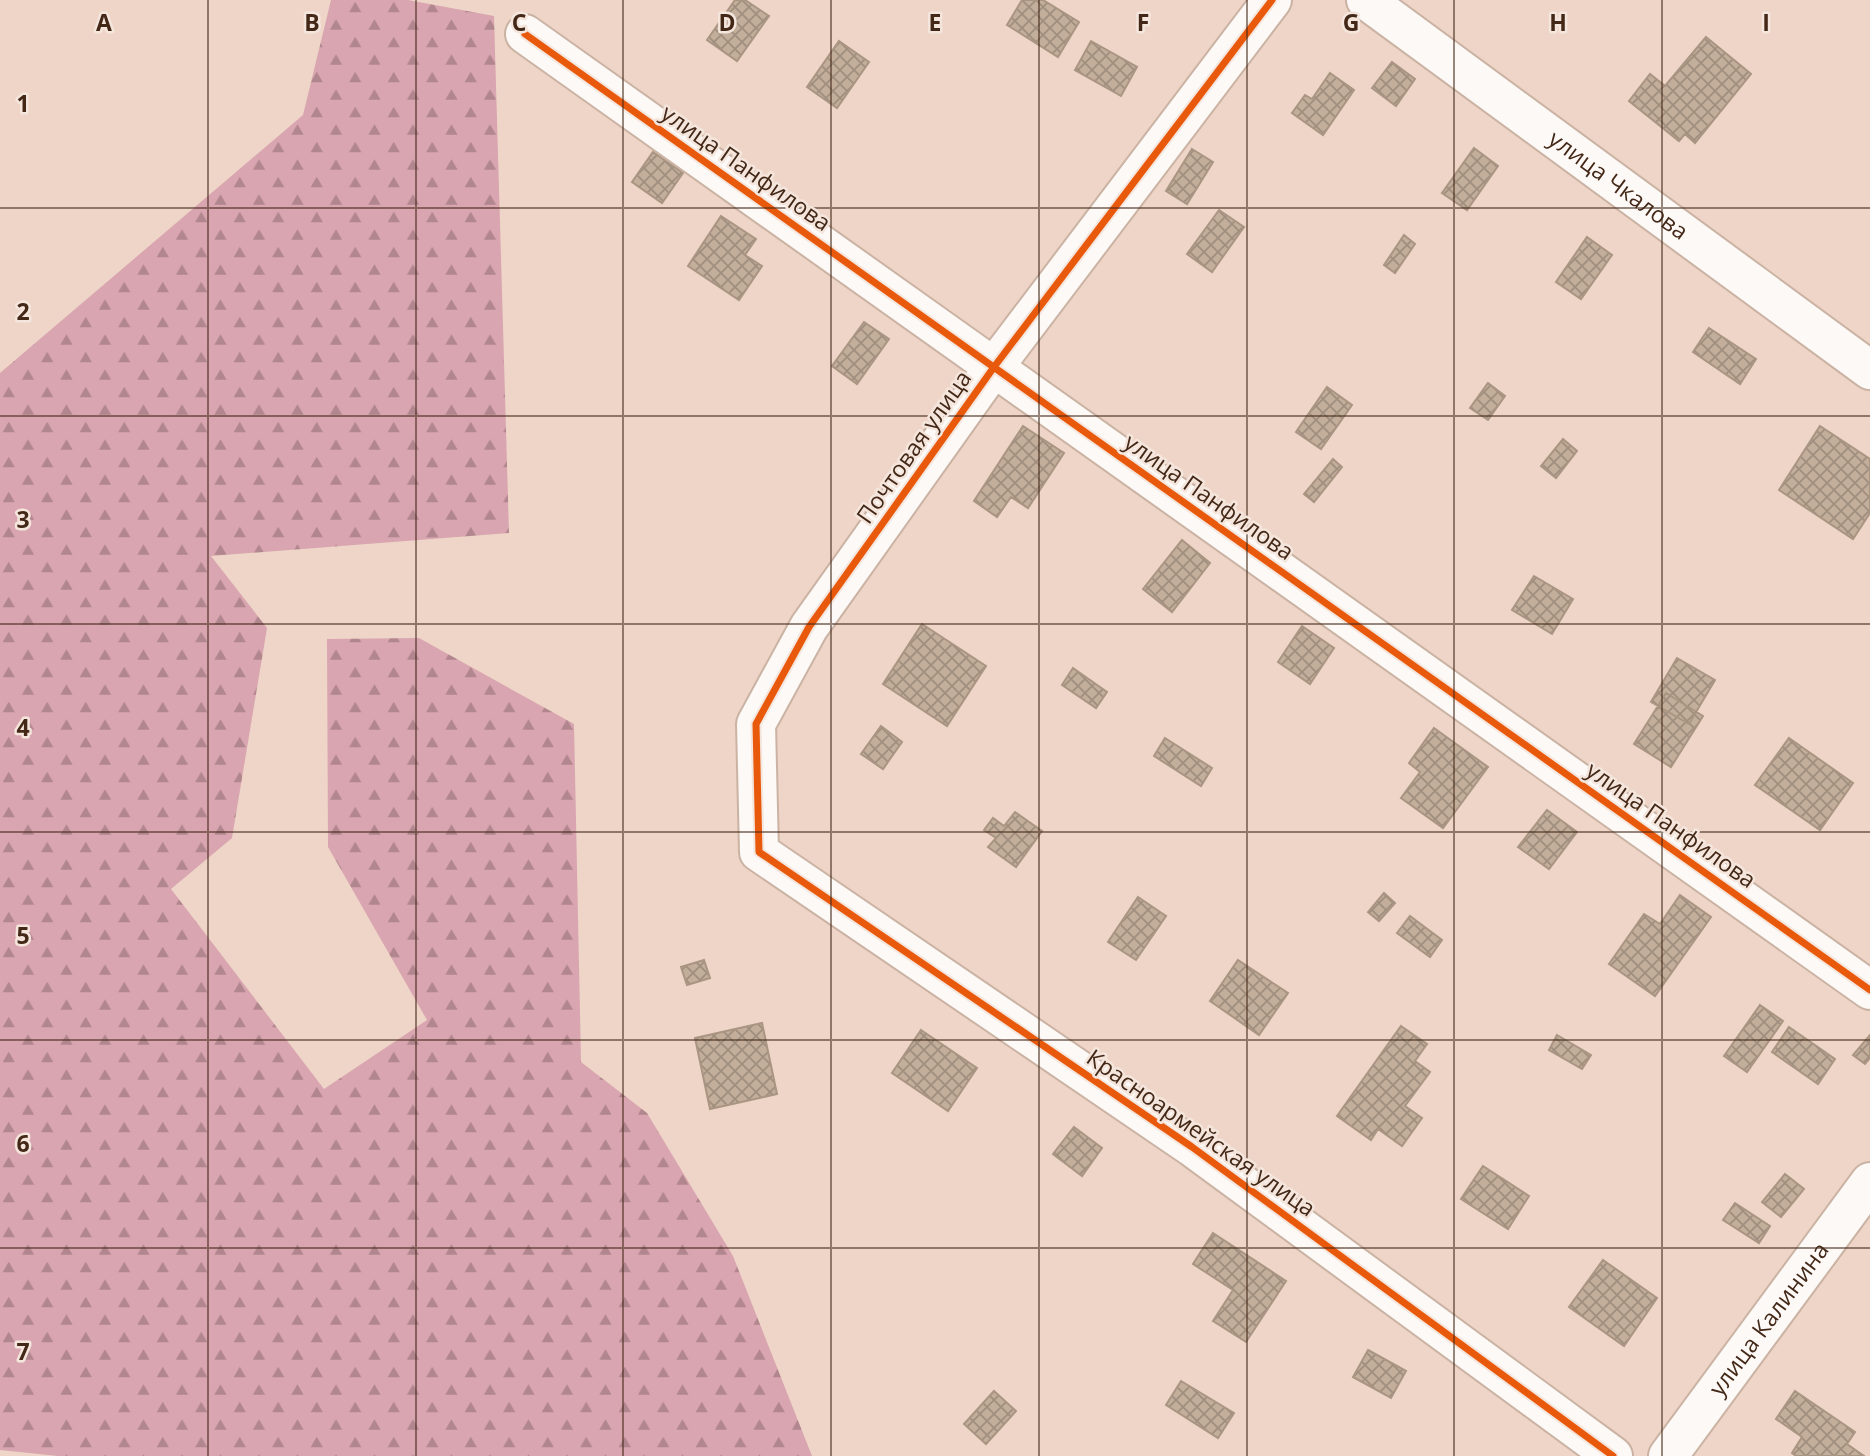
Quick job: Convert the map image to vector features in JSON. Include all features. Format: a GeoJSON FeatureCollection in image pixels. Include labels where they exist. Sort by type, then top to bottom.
{"type":"FeatureCollection","features":[{"type":"Feature","properties":{"kind":"street","name":"Почтовая улица"},"geometry":{"type":"LineString","coordinates":[[760,852],[756,724],[809,627],[994,367],[1272,0]]}},
{"type":"Feature","properties":{"kind":"street","name":"улица Чкалова"},"geometry":{"type":"LineString","coordinates":[[1366,0],[1870,370]]}},
{"type":"Feature","properties":{"kind":"street","name":"улица Панфилова"},"geometry":{"type":"LineString","coordinates":[[525,34],[1870,990]]}},
{"type":"Feature","properties":{"kind":"street","name":"Красноармейская улица"},"geometry":{"type":"LineString","coordinates":[[760,852],[1192,1147],[1613,1456]]}},
{"type":"Feature","properties":{"kind":"street","name":"улица Калинина"},"geometry":{"type":"LineString","coordinates":[[1668,1456],[1870,1182]]}},
{"type":"Feature","properties":{"kind":"green space"},"geometry":{"type":"Polygon","coordinates":[[[331,0],[408,0],[494,16],[509,533],[211,556],[267,628],[232,838],[171,889],[324,1089],[427,1020],[328,847],[327,639],[419,638],[574,724],[581,1062],[647,1113],[733,1256],[812,1456],[58,1456],[0,1450],[0,373],[303,115],[331,0]]]}},
{"type":"Feature","properties":{"kind":"building"},"geometry":{"type":"Polygon","coordinates":[[[735,0],[745,0],[769,16],[737,61],[707,40],[735,0]]]}},
{"type":"Feature","properties":{"kind":"building"},"geometry":{"type":"Polygon","coordinates":[[[1022,0],[1043,0],[1079,22],[1058,57],[1007,25],[1022,0]]]}},
{"type":"Feature","properties":{"kind":"building"},"geometry":{"type":"Polygon","coordinates":[[[1706,37],[1751,74],[1695,143],[1685,134],[1679,141],[1629,101],[1650,74],[1665,86],[1706,37]]]}},
{"type":"Feature","properties":{"kind":"building"},"geometry":{"type":"Polygon","coordinates":[[[839,41],[869,62],[837,108],[807,87],[839,41]]]}},
{"type":"Feature","properties":{"kind":"building"},"geometry":{"type":"Polygon","coordinates":[[[1091,41],[1137,67],[1121,96],[1075,70],[1091,41]]]}},
{"type":"Feature","properties":{"kind":"building"},"geometry":{"type":"Polygon","coordinates":[[[1392,62],[1415,79],[1396,106],[1372,88],[1392,62]]]}},
{"type":"Feature","properties":{"kind":"building"},"geometry":{"type":"Polygon","coordinates":[[[1330,73],[1354,90],[1323,135],[1292,113],[1305,95],[1312,99],[1330,73]]]}},
{"type":"Feature","properties":{"kind":"building"},"geometry":{"type":"Polygon","coordinates":[[[1474,148],[1498,166],[1467,210],[1442,193],[1474,148]]]}},
{"type":"Feature","properties":{"kind":"building"},"geometry":{"type":"Polygon","coordinates":[[[1192,149],[1213,162],[1187,204],[1166,191],[1192,149]]]}},
{"type":"Feature","properties":{"kind":"building"},"geometry":{"type":"Polygon","coordinates":[[[653,152],[683,173],[662,203],[632,182],[653,152]]]}},
{"type":"Feature","properties":{"kind":"building"},"geometry":{"type":"Polygon","coordinates":[[[1219,210],[1244,227],[1212,272],[1187,254],[1219,210]]]}},
{"type":"Feature","properties":{"kind":"building"},"geometry":{"type":"Polygon","coordinates":[[[721,216],[756,239],[745,255],[762,266],[739,300],[688,266],[721,216]]]}},
{"type":"Feature","properties":{"kind":"building"},"geometry":{"type":"Polygon","coordinates":[[[1404,235],[1415,244],[1395,273],[1384,265],[1404,235]]]}},
{"type":"Feature","properties":{"kind":"building"},"geometry":{"type":"Polygon","coordinates":[[[1587,237],[1612,255],[1581,299],[1556,282],[1587,237]]]}},
{"type":"Feature","properties":{"kind":"building"},"geometry":{"type":"Polygon","coordinates":[[[864,322],[889,339],[857,384],[832,366],[864,322]]]}},
{"type":"Feature","properties":{"kind":"building"},"geometry":{"type":"Polygon","coordinates":[[[1709,328],[1756,359],[1740,384],[1693,352],[1709,328]]]}},
{"type":"Feature","properties":{"kind":"building"},"geometry":{"type":"Polygon","coordinates":[[[1488,383],[1505,396],[1488,420],[1470,408],[1488,383]]]}},
{"type":"Feature","properties":{"kind":"building"},"geometry":{"type":"Polygon","coordinates":[[[1327,387],[1352,405],[1321,449],[1296,432],[1327,387]]]}},
{"type":"Feature","properties":{"kind":"building"},"geometry":{"type":"Polygon","coordinates":[[[1023,426],[1064,453],[1028,508],[1011,497],[997,517],[974,501],[1023,426]]]}},
{"type":"Feature","properties":{"kind":"building"},"geometry":{"type":"Polygon","coordinates":[[[1820,426],[1870,459],[1870,513],[1853,539],[1779,490],[1820,426]]]}},
{"type":"Feature","properties":{"kind":"building"},"geometry":{"type":"Polygon","coordinates":[[[1563,439],[1577,451],[1556,478],[1541,466],[1563,439]]]}},
{"type":"Feature","properties":{"kind":"building"},"geometry":{"type":"Polygon","coordinates":[[[1333,459],[1342,467],[1314,502],[1304,494],[1333,459]]]}},
{"type":"Feature","properties":{"kind":"building"},"geometry":{"type":"Polygon","coordinates":[[[1182,540],[1210,563],[1172,612],[1143,589],[1182,540]]]}},
{"type":"Feature","properties":{"kind":"building"},"geometry":{"type":"Polygon","coordinates":[[[1534,576],[1573,599],[1552,634],[1512,610],[1534,576]]]}},
{"type":"Feature","properties":{"kind":"building"},"geometry":{"type":"Polygon","coordinates":[[[922,624],[986,666],[947,726],[883,684],[922,624]]]}},
{"type":"Feature","properties":{"kind":"building"},"geometry":{"type":"Polygon","coordinates":[[[1302,626],[1334,648],[1310,684],[1278,662],[1302,626]]]}},
{"type":"Feature","properties":{"kind":"building"},"geometry":{"type":"Polygon","coordinates":[[[1677,658],[1715,680],[1689,724],[1651,702],[1677,658]]]}},
{"type":"Feature","properties":{"kind":"building"},"geometry":{"type":"Polygon","coordinates":[[[1073,668],[1107,692],[1096,708],[1062,685],[1073,668]]]}},
{"type":"Feature","properties":{"kind":"building"},"geometry":{"type":"Polygon","coordinates":[[[1666,693],[1703,716],[1671,767],[1634,744],[1666,693]]]}},
{"type":"Feature","properties":{"kind":"building"},"geometry":{"type":"Polygon","coordinates":[[[881,726],[902,742],[883,769],[861,754],[881,726]]]}},
{"type":"Feature","properties":{"kind":"building"},"geometry":{"type":"Polygon","coordinates":[[[1434,728],[1488,767],[1443,828],[1401,798],[1420,772],[1409,763],[1434,728]]]}},
{"type":"Feature","properties":{"kind":"building"},"geometry":{"type":"Polygon","coordinates":[[[1165,738],[1212,768],[1201,786],[1154,756],[1165,738]]]}},
{"type":"Feature","properties":{"kind":"building"},"geometry":{"type":"Polygon","coordinates":[[[1789,738],[1853,783],[1820,830],[1755,785],[1789,738]]]}},
{"type":"Feature","properties":{"kind":"building"},"geometry":{"type":"Polygon","coordinates":[[[1547,810],[1577,832],[1549,869],[1518,847],[1547,810]]]}},
{"type":"Feature","properties":{"kind":"building"},"geometry":{"type":"Polygon","coordinates":[[[1015,812],[1042,831],[1016,867],[988,847],[996,838],[984,830],[993,818],[1004,826],[1015,812]]]}},
{"type":"Feature","properties":{"kind":"building"},"geometry":{"type":"Polygon","coordinates":[[[1384,893],[1395,903],[1379,921],[1368,912],[1384,893]]]}},
{"type":"Feature","properties":{"kind":"building"},"geometry":{"type":"Polygon","coordinates":[[[1680,895],[1711,917],[1655,996],[1609,964],[1644,914],[1660,924],[1680,895]]]}},
{"type":"Feature","properties":{"kind":"building"},"geometry":{"type":"Polygon","coordinates":[[[1138,897],[1166,916],[1136,960],[1108,942],[1138,897]]]}},
{"type":"Feature","properties":{"kind":"building"},"geometry":{"type":"Polygon","coordinates":[[[1410,916],[1442,940],[1430,957],[1397,933],[1410,916]]]}},
{"type":"Feature","properties":{"kind":"building"},"geometry":{"type":"Polygon","coordinates":[[[704,960],[710,978],[687,985],[681,967],[704,960]]]}},
{"type":"Feature","properties":{"kind":"building"},"geometry":{"type":"Polygon","coordinates":[[[1238,960],[1288,993],[1259,1035],[1210,1001],[1238,960]]]}},
{"type":"Feature","properties":{"kind":"building"},"geometry":{"type":"Polygon","coordinates":[[[1760,1005],[1783,1021],[1747,1072],[1724,1056],[1760,1005]]]}},
{"type":"Feature","properties":{"kind":"building"},"geometry":{"type":"Polygon","coordinates":[[[762,1023],[777,1094],[710,1109],[695,1038],[762,1023]]]}},
{"type":"Feature","properties":{"kind":"building"},"geometry":{"type":"Polygon","coordinates":[[[1401,1026],[1427,1044],[1415,1061],[1430,1072],[1405,1106],[1422,1118],[1402,1146],[1378,1129],[1371,1140],[1337,1116],[1401,1026]]]}},
{"type":"Feature","properties":{"kind":"building"},"geometry":{"type":"Polygon","coordinates":[[[1789,1027],[1835,1059],[1818,1084],[1772,1052],[1789,1027]]]}},
{"type":"Feature","properties":{"kind":"building"},"geometry":{"type":"Polygon","coordinates":[[[921,1030],[977,1068],[948,1111],[892,1073],[921,1030]]]}},
{"type":"Feature","properties":{"kind":"building"},"geometry":{"type":"Polygon","coordinates":[[[1557,1035],[1591,1055],[1582,1069],[1549,1050],[1557,1035]]]}},
{"type":"Feature","properties":{"kind":"building"},"geometry":{"type":"Polygon","coordinates":[[[1870,1035],[1870,1058],[1865,1064],[1853,1055],[1870,1035]]]}},
{"type":"Feature","properties":{"kind":"building"},"geometry":{"type":"Polygon","coordinates":[[[1074,1127],[1102,1148],[1082,1176],[1053,1154],[1074,1127]]]}},
{"type":"Feature","properties":{"kind":"building"},"geometry":{"type":"Polygon","coordinates":[[[1483,1166],[1529,1196],[1508,1229],[1461,1199],[1483,1166]]]}},
{"type":"Feature","properties":{"kind":"building"},"geometry":{"type":"Polygon","coordinates":[[[1785,1174],[1804,1189],[1781,1217],[1762,1202],[1785,1174]]]}},
{"type":"Feature","properties":{"kind":"building"},"geometry":{"type":"Polygon","coordinates":[[[1735,1203],[1770,1226],[1759,1243],[1723,1220],[1735,1203]]]}},
{"type":"Feature","properties":{"kind":"building"},"geometry":{"type":"Polygon","coordinates":[[[1213,1233],[1286,1281],[1246,1342],[1213,1321],[1233,1290],[1193,1264],[1213,1233]]]}},
{"type":"Feature","properties":{"kind":"building"},"geometry":{"type":"Polygon","coordinates":[[[1603,1260],[1657,1298],[1624,1346],[1569,1307],[1603,1260]]]}},
{"type":"Feature","properties":{"kind":"building"},"geometry":{"type":"Polygon","coordinates":[[[1368,1350],[1406,1371],[1391,1398],[1353,1377],[1368,1350]]]}},
{"type":"Feature","properties":{"kind":"building"},"geometry":{"type":"Polygon","coordinates":[[[1181,1381],[1234,1413],[1218,1438],[1166,1405],[1181,1381]]]}},
{"type":"Feature","properties":{"kind":"building"},"geometry":{"type":"Polygon","coordinates":[[[994,1391],[1016,1411],[986,1444],[964,1424],[994,1391]]]}},
{"type":"Feature","properties":{"kind":"building"},"geometry":{"type":"Polygon","coordinates":[[[1795,1391],[1855,1432],[1847,1444],[1864,1456],[1796,1456],[1792,1453],[1802,1437],[1776,1419],[1795,1391]]]}},
{"type":"Feature","properties":{"kind":"cycle path"},"geometry":{"type":"LineString","coordinates":[[1272,0],[994,367],[809,627],[756,724],[759,852],[1192,1147],[1613,1456]]}},
{"type":"Feature","properties":{"kind":"cycle path"},"geometry":{"type":"LineString","coordinates":[[525,34],[1870,990]]}}]}
